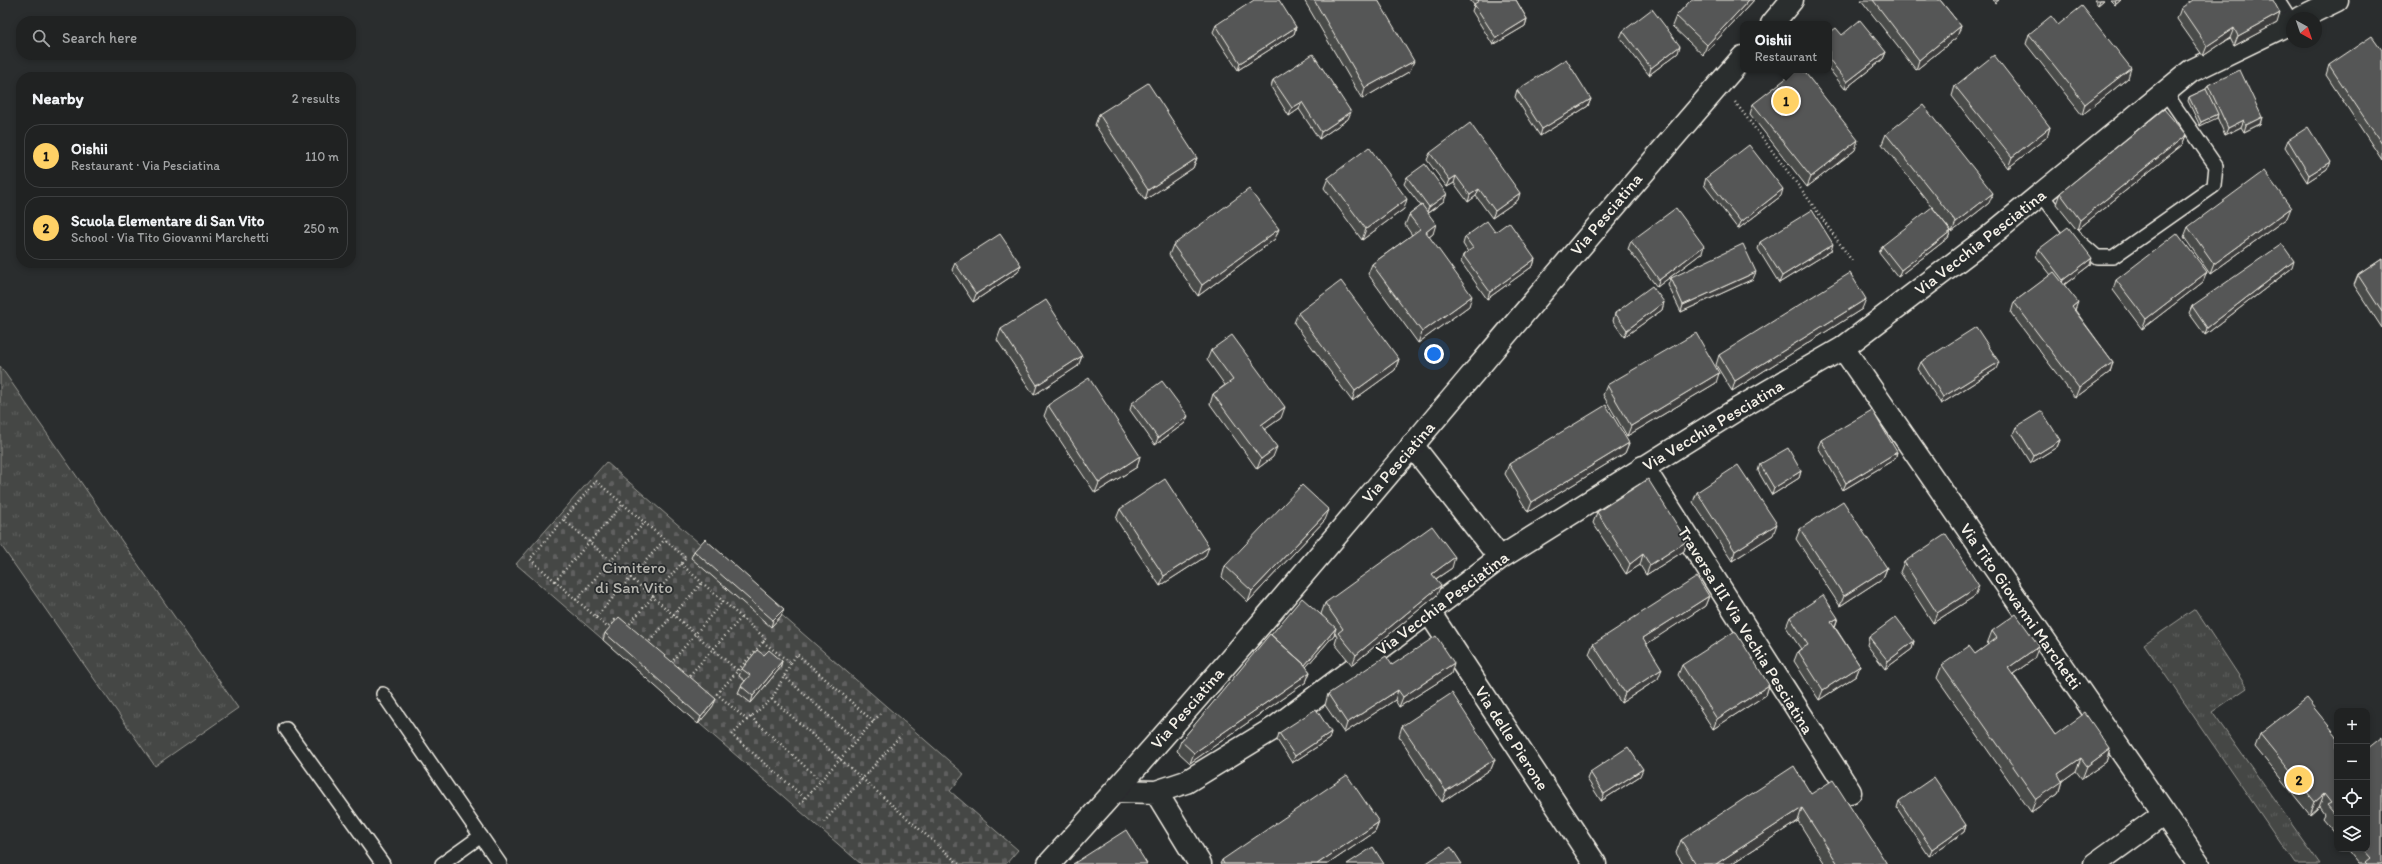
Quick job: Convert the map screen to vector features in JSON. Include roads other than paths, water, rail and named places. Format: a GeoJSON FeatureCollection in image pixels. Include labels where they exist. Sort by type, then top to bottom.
{"type":"FeatureCollection","features":[{"type":"Feature","properties":{"kind":"street"},"geometry":{"type":"LineString","coordinates":[[1774,21],[1792,0]]}},
{"type":"Feature","properties":{"kind":"street"},"geometry":{"type":"LineString","coordinates":[[2312,12],[2337,0]]}},
{"type":"Feature","properties":{"kind":"street","name":"Via Vecchia Pesciatina"},"geometry":{"type":"LineString","coordinates":[[1116,791],[1156,792],[1186,782],[1276,727],[1500,558],[1644,467],[1843,348],[1985,240],[2191,71],[2286,25]]}},
{"type":"Feature","properties":{"kind":"street","name":"Via Pesciatina"},"geometry":{"type":"LineString","coordinates":[[1049,864],[1116,791],[1412,445],[1670,139],[1740,60]]}},
{"type":"Feature","properties":{"kind":"street","name":"Via Tito Giovanni Marchetti"},"geometry":{"type":"LineString","coordinates":[[1843,348],[2199,864]]}},
{"type":"Feature","properties":{"kind":"street"},"geometry":{"type":"LineString","coordinates":[[1412,445],[1500,558]]}},
{"type":"Feature","properties":{"kind":"street","name":"Traversa III Via Vechia Pesciatina"},"geometry":{"type":"LineString","coordinates":[[1644,467],[1850,792]]}},
{"type":"Feature","properties":{"kind":"street","name":"Via delle Pierone"},"geometry":{"type":"LineString","coordinates":[[1429,612],[1595,864]]}},
{"type":"Feature","properties":{"kind":"street"},"geometry":{"type":"LineString","coordinates":[[1156,792],[1200,864]]}},
{"type":"Feature","properties":{"kind":"street"},"geometry":{"type":"LineString","coordinates":[[2094,864],[2164,814]]}},
{"type":"Feature","properties":{"kind":"lane"},"geometry":{"type":"LineString","coordinates":[[2278,0],[2286,13]]}},
{"type":"Feature","properties":{"kind":"lane"},"geometry":{"type":"LineString","coordinates":[[2041,194],[2074,237],[2097,257],[2113,257],[2214,186],[2216,166],[2166,92]]}},
{"type":"Feature","properties":{"kind":"lane"},"geometry":{"type":"LineString","coordinates":[[383,694],[500,864]]}},
{"type":"Feature","properties":{"kind":"lane"},"geometry":{"type":"LineString","coordinates":[[286,729],[383,864]]}},
{"type":"Feature","properties":{"kind":"lane"},"geometry":{"type":"LineString","coordinates":[[442,864],[481,836]]}},
{"type":"Feature","properties":{"kind":"place","name":"Oishii"},"geometry":{"type":"Point","coordinates":[1786,101]}},
{"type":"Feature","properties":{"kind":"place","name":"Scuola Elementare di San Vito"},"geometry":{"type":"Point","coordinates":[2299,780]}},
{"type":"Feature","properties":{"kind":"park label","name":"Cimitero di San Vito"},"geometry":{"type":"Point","coordinates":[634,577]}}]}
